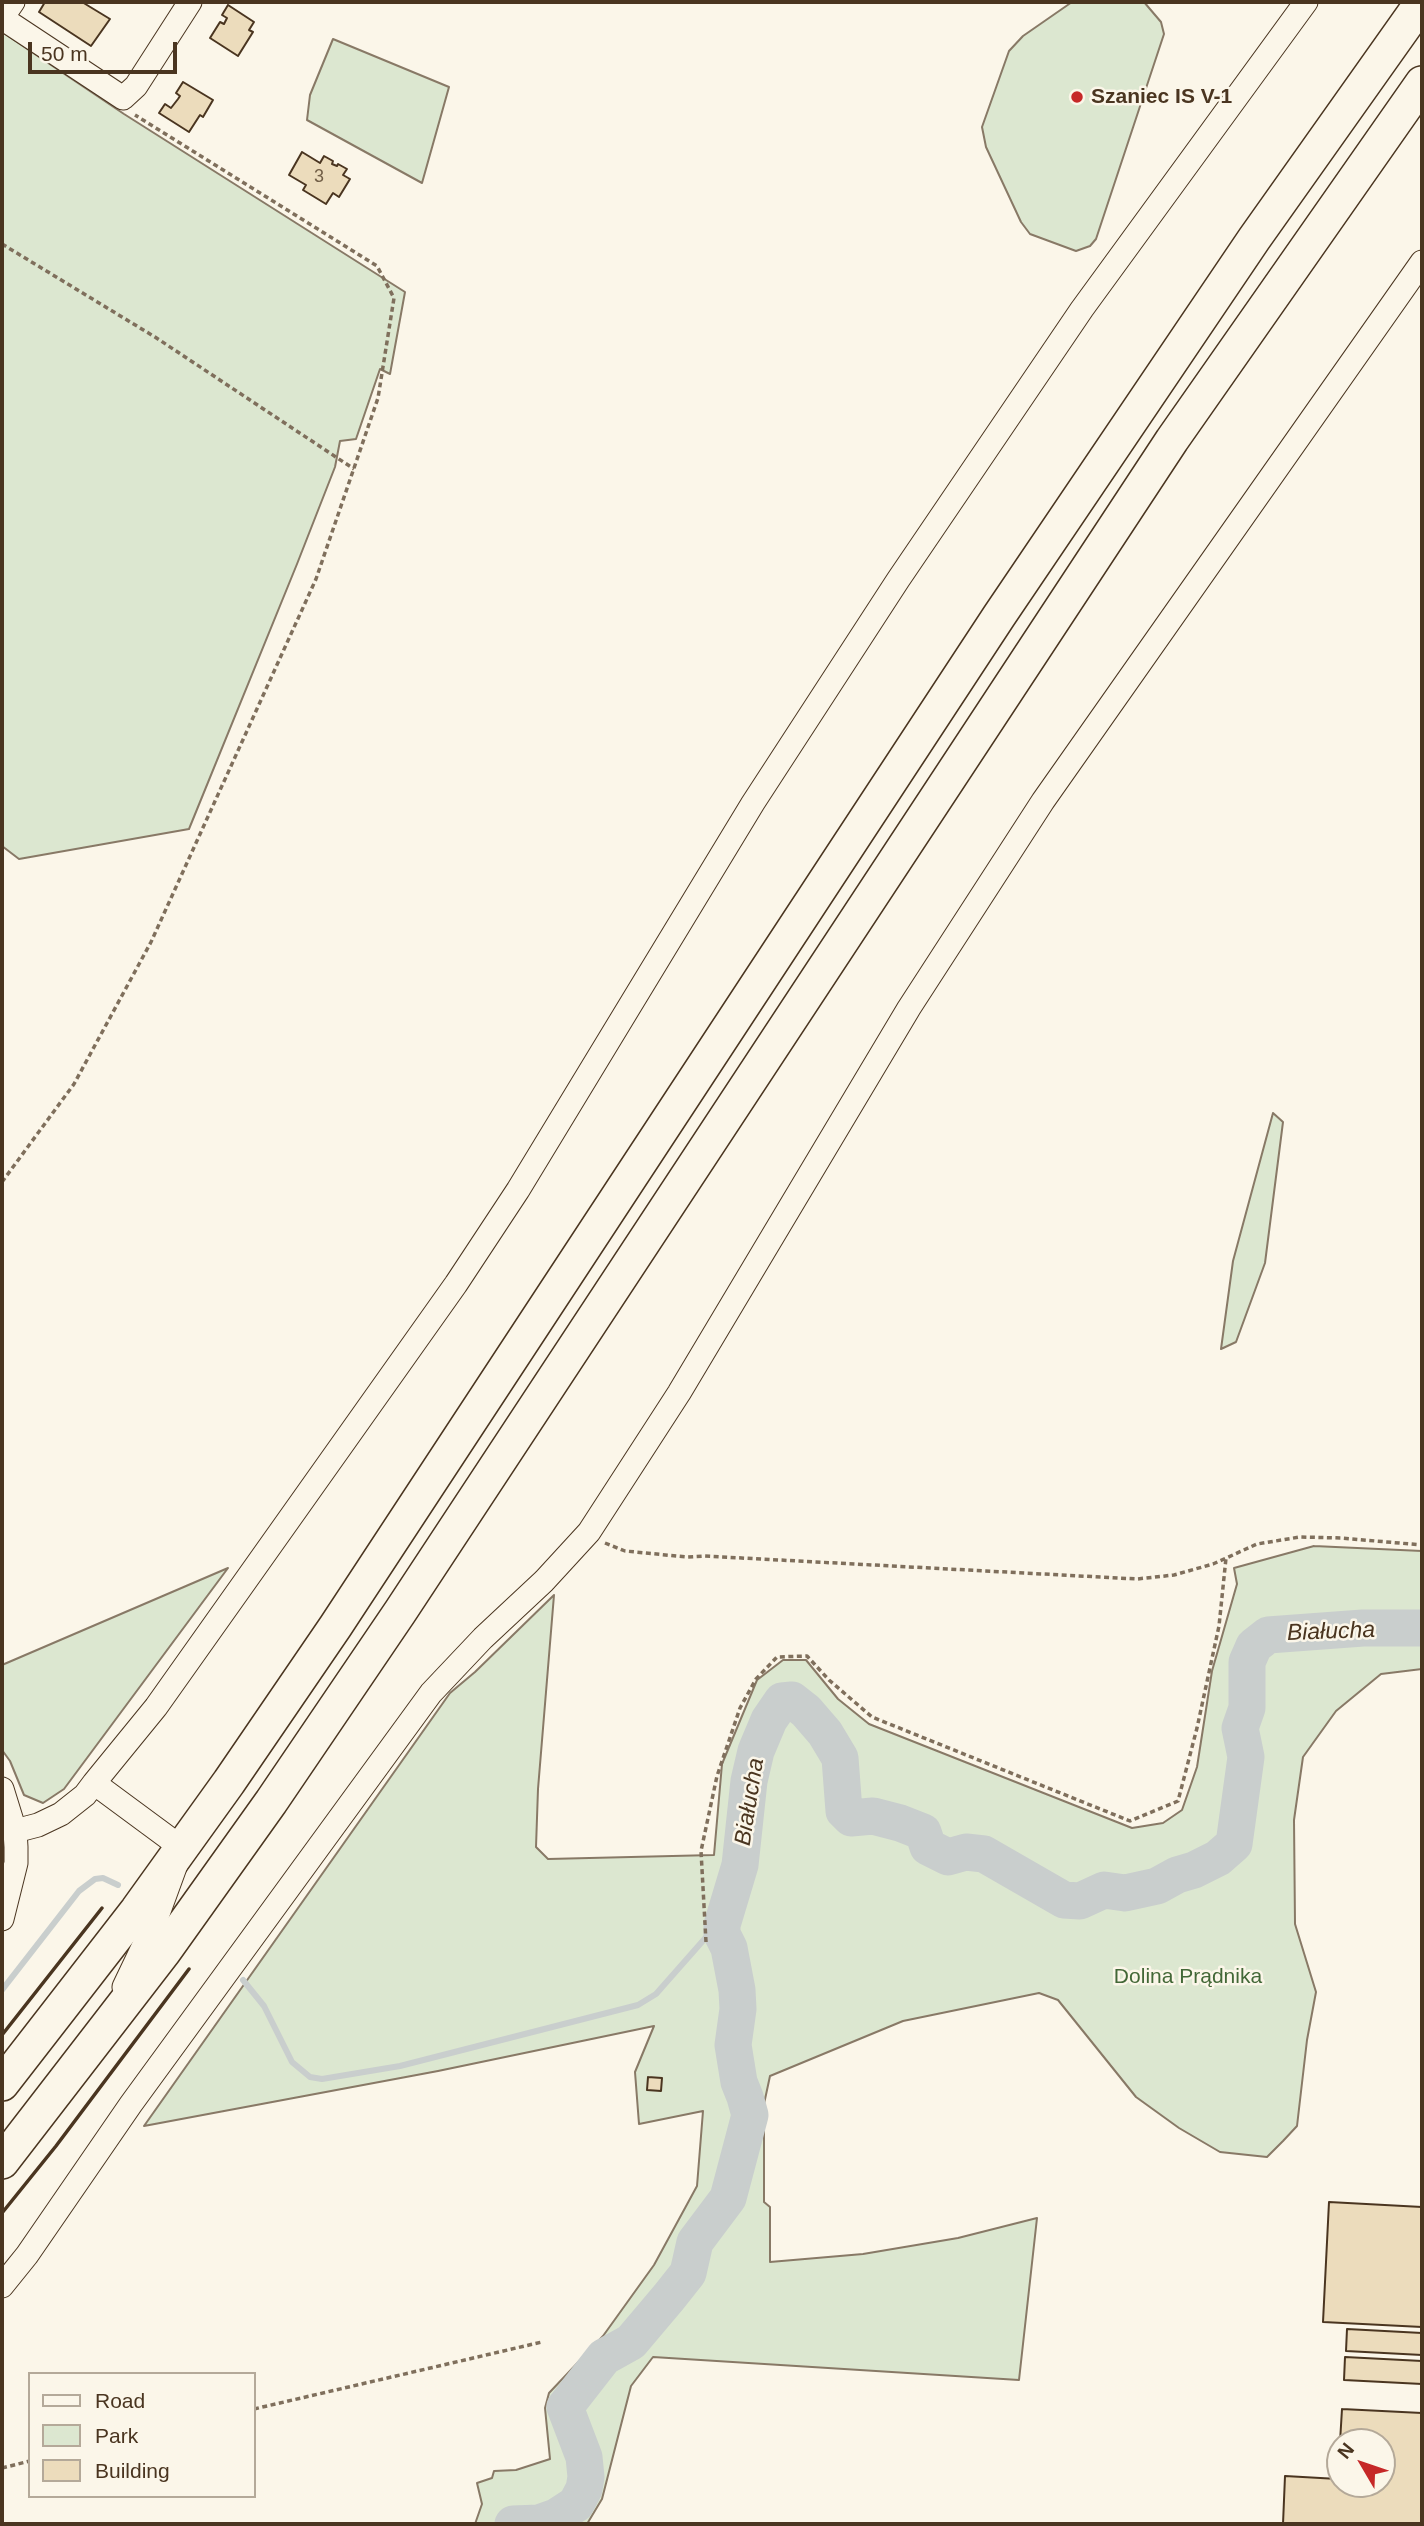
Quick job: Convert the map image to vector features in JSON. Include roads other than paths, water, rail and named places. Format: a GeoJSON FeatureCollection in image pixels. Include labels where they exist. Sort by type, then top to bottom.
{"type":"FeatureCollection","features":[{"type":"Feature","properties":{"kind":"highway"},"geometry":{"type":"LineString","coordinates":[[2,2084],[181,1847],[334,1627],[999,616],[1254,239],[1422,2]]}},
{"type":"Feature","properties":{"kind":"highway"},"geometry":{"type":"LineString","coordinates":[[2,2162],[104,2030],[241,1844],[400,1612],[1172,440],[1422,83]]}},
{"type":"Feature","properties":{"kind":"street"},"geometry":{"type":"LineString","coordinates":[[13,2],[2,18],[123,98],[136,86],[190,2]]}},
{"type":"Feature","properties":{"kind":"street"},"geometry":{"type":"LineString","coordinates":[[15,1830],[38,1825],[61,1814],[85,1795],[156,1707],[456,1284],[525,1178],[753,803],[898,580],[1082,309],[1306,2]]}},
{"type":"Feature","properties":{"kind":"street"},"geometry":{"type":"LineString","coordinates":[[2,2286],[27,2255],[131,2104],[431,1693],[483,1638],[544,1581],[589,1532],[679,1393],[909,1008],[1029,823],[1422,262]]}},
{"type":"Feature","properties":{"kind":"street"},"geometry":{"type":"LineString","coordinates":[[94,1783],[181,1847],[155,1922],[104,2030]]}},
{"type":"Feature","properties":{"kind":"street"},"geometry":{"type":"LineString","coordinates":[[2,1789],[15,1830],[16,1863],[2,1919]]}},
{"type":"Feature","properties":{"kind":"street"},"geometry":{"type":"LineString","coordinates":[[67,2000],[241,1844]]}},
{"type":"Feature","properties":{"kind":"waterway","name":"Białucha"},"geometry":{"type":"LineString","coordinates":[[513,2524],[539,2523],[556,2517],[576,2504],[584,2489],[584,2457],[565,2407],[604,2357],[631,2342],[688,2273],[695,2242],[728,2198],[750,2115],[739,2082],[733,2045],[738,2009],[737,1990],[722,1925],[740,1865],[749,1781],[756,1751],[769,1720],[782,1701],[792,1700],[806,1711],[825,1733],[840,1758],[844,1811],[851,1818],[873,1816],[900,1823],[923,1832],[928,1847],[948,1857],[966,1852],[984,1854],[1064,1900],[1080,1901],[1104,1890],[1125,1893],[1157,1886],[1218,1858],[1234,1844],[1246,1757],[1240,1728],[1247,1708],[1247,1662],[1254,1646],[1268,1635],[1363,1628],[1422,1628]]}},
{"type":"Feature","properties":{"kind":"waterway"},"geometry":{"type":"LineString","coordinates":[[2,1990],[79,1891],[95,1879],[103,1878],[118,1885]]}},
{"type":"Feature","properties":{"kind":"waterway"},"geometry":{"type":"LineString","coordinates":[[243,1980],[264,2006],[292,2062],[310,2077],[322,2079],[400,2066],[638,2005],[656,1994],[723,1918]]}},
{"type":"Feature","properties":{"kind":"place","name":"Szaniec IS V-1"},"geometry":{"type":"Point","coordinates":[1077,97]}},
{"type":"Feature","properties":{"kind":"park label","name":"Dolina Prądnika"},"geometry":{"type":"Point","coordinates":[1188,1977]}}]}
